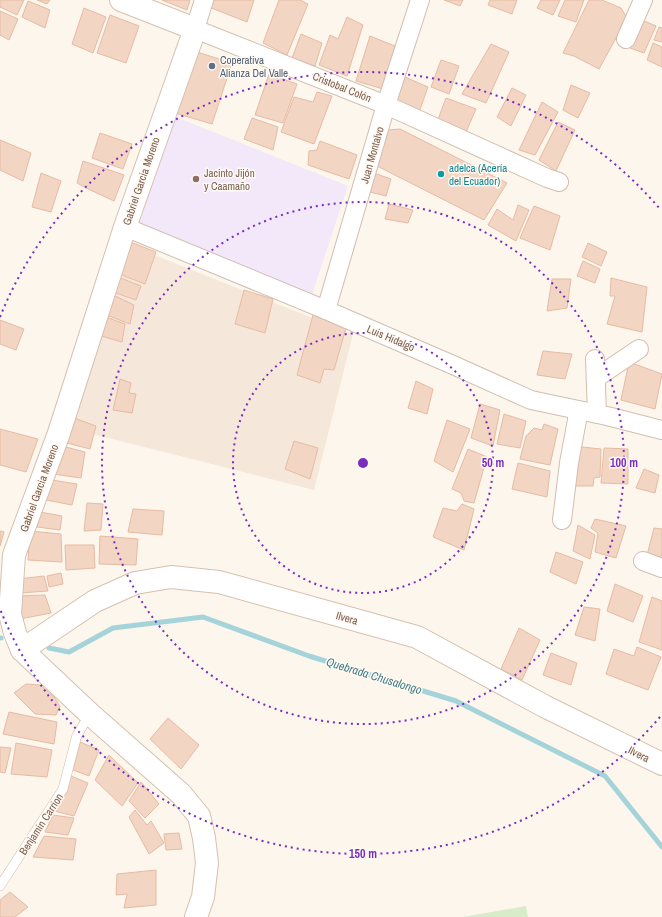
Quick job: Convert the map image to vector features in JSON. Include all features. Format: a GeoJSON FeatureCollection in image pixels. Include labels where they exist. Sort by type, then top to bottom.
{"type":"FeatureCollection","features":[{"type":"Feature","properties":{"kind":"street","name":"Cristobal Colón"},"geometry":{"type":"LineString","coordinates":[[121,0],[386,105],[559,182]]}},
{"type":"Feature","properties":{"kind":"street","name":"Gabriel Garcia Moreno"},"geometry":{"type":"LineString","coordinates":[[196,917],[203,897],[207,863],[204,838],[199,816],[181,794],[90,714],[22,650],[15,633],[10,614],[14,555],[59,433],[125,227],[195,30],[204,0]]}},
{"type":"Feature","properties":{"kind":"street","name":"Juan Montalvo"},"geometry":{"type":"LineString","coordinates":[[326,310],[386,105],[420,0]]}},
{"type":"Feature","properties":{"kind":"street"},"geometry":{"type":"LineString","coordinates":[[626,39],[642,0]]}},
{"type":"Feature","properties":{"kind":"street","name":"Luis Hidalgo"},"geometry":{"type":"LineString","coordinates":[[125,227],[326,310],[531,400],[662,430]]}},
{"type":"Feature","properties":{"kind":"street"},"geometry":{"type":"LineString","coordinates":[[596,378],[639,349]]}},
{"type":"Feature","properties":{"kind":"street"},"geometry":{"type":"LineString","coordinates":[[595,359],[597,414]]}},
{"type":"Feature","properties":{"kind":"street"},"geometry":{"type":"LineString","coordinates":[[562,520],[570,457],[577,420],[577,410]]}},
{"type":"Feature","properties":{"kind":"street"},"geometry":{"type":"LineString","coordinates":[[642,561],[662,568]]}},
{"type":"Feature","properties":{"kind":"street","name":"Ilvera"},"geometry":{"type":"LineString","coordinates":[[22,650],[95,601],[135,583],[171,578],[219,582],[416,637],[544,706],[662,764]]}},
{"type":"Feature","properties":{"kind":"lane","name":"Benjamin Carrion"},"geometry":{"type":"LineString","coordinates":[[0,886],[63,790],[77,735],[90,714]]}},
{"type":"Feature","properties":{"kind":"shaded area"},"geometry":{"type":"Polygon","coordinates":[[[171,115],[348,186],[311,298],[135,224],[171,115]]]}},
{"type":"Feature","properties":{"kind":"shaded area"},"geometry":{"type":"Polygon","coordinates":[[[129,245],[353,334],[314,490],[61,426],[129,245]]]}},
{"type":"Feature","properties":{"kind":"green space"},"geometry":{"type":"Polygon","coordinates":[[[526,906],[528,917],[463,917],[526,906]]]}},
{"type":"Feature","properties":{"kind":"building"},"geometry":{"type":"Polygon","coordinates":[[[0,0],[24,0],[17,15],[0,7],[0,0]]]}},
{"type":"Feature","properties":{"kind":"building"},"geometry":{"type":"Polygon","coordinates":[[[37,0],[50,0],[47,4],[37,0]]]}},
{"type":"Feature","properties":{"kind":"building"},"geometry":{"type":"Polygon","coordinates":[[[162,0],[190,0],[187,10],[162,0]]]}},
{"type":"Feature","properties":{"kind":"building"},"geometry":{"type":"Polygon","coordinates":[[[212,0],[254,0],[247,22],[209,7],[212,0]]]}},
{"type":"Feature","properties":{"kind":"building"},"geometry":{"type":"Polygon","coordinates":[[[279,0],[300,0],[308,4],[287,55],[263,43],[279,0]]]}},
{"type":"Feature","properties":{"kind":"building"},"geometry":{"type":"Polygon","coordinates":[[[444,0],[463,0],[460,6],[444,0]]]}},
{"type":"Feature","properties":{"kind":"building"},"geometry":{"type":"Polygon","coordinates":[[[490,0],[517,0],[512,14],[488,5],[490,0]]]}},
{"type":"Feature","properties":{"kind":"building"},"geometry":{"type":"Polygon","coordinates":[[[541,0],[560,0],[553,15],[537,8],[541,0]]]}},
{"type":"Feature","properties":{"kind":"building"},"geometry":{"type":"Polygon","coordinates":[[[565,0],[584,0],[576,22],[558,16],[565,0]]]}},
{"type":"Feature","properties":{"kind":"building"},"geometry":{"type":"Polygon","coordinates":[[[589,0],[602,0],[621,8],[627,18],[599,69],[574,56],[563,53],[589,0]]]}},
{"type":"Feature","properties":{"kind":"building"},"geometry":{"type":"Polygon","coordinates":[[[28,1],[50,10],[45,28],[22,17],[28,1]]]}},
{"type":"Feature","properties":{"kind":"building"},"geometry":{"type":"Polygon","coordinates":[[[84,8],[106,17],[93,53],[72,44],[84,8]]]}},
{"type":"Feature","properties":{"kind":"building"},"geometry":{"type":"Polygon","coordinates":[[[0,11],[18,19],[9,40],[0,35],[0,11]]]}},
{"type":"Feature","properties":{"kind":"building"},"geometry":{"type":"Polygon","coordinates":[[[110,15],[139,26],[126,63],[97,53],[110,15]]]}},
{"type":"Feature","properties":{"kind":"building"},"geometry":{"type":"Polygon","coordinates":[[[347,17],[363,25],[347,76],[319,65],[330,35],[338,39],[347,17]]]}},
{"type":"Feature","properties":{"kind":"building"},"geometry":{"type":"Polygon","coordinates":[[[642,20],[656,26],[644,53],[630,48],[642,20]]]}},
{"type":"Feature","properties":{"kind":"building"},"geometry":{"type":"Polygon","coordinates":[[[659,27],[662,28],[662,42],[654,40],[659,27]]]}},
{"type":"Feature","properties":{"kind":"building"},"geometry":{"type":"Polygon","coordinates":[[[301,34],[322,43],[315,66],[292,58],[301,34]]]}},
{"type":"Feature","properties":{"kind":"building"},"geometry":{"type":"Polygon","coordinates":[[[370,36],[395,46],[383,89],[356,81],[370,36]]]}},
{"type":"Feature","properties":{"kind":"building"},"geometry":{"type":"Polygon","coordinates":[[[653,43],[662,47],[662,67],[647,60],[653,43]]]}},
{"type":"Feature","properties":{"kind":"building"},"geometry":{"type":"Polygon","coordinates":[[[491,44],[509,52],[486,103],[462,94],[491,44]]]}},
{"type":"Feature","properties":{"kind":"building"},"geometry":{"type":"Polygon","coordinates":[[[197,52],[232,63],[212,124],[175,113],[197,52]]]}},
{"type":"Feature","properties":{"kind":"building"},"geometry":{"type":"Polygon","coordinates":[[[441,60],[459,66],[449,94],[431,87],[441,60]]]}},
{"type":"Feature","properties":{"kind":"building"},"geometry":{"type":"Polygon","coordinates":[[[269,74],[297,84],[283,123],[255,115],[269,74]]]}},
{"type":"Feature","properties":{"kind":"building"},"geometry":{"type":"Polygon","coordinates":[[[405,77],[428,87],[418,115],[396,101],[405,77]]]}},
{"type":"Feature","properties":{"kind":"building"},"geometry":{"type":"Polygon","coordinates":[[[571,85],[590,93],[578,118],[563,110],[571,85]]]}},
{"type":"Feature","properties":{"kind":"building"},"geometry":{"type":"Polygon","coordinates":[[[512,88],[526,95],[511,126],[497,117],[512,88]]]}},
{"type":"Feature","properties":{"kind":"building"},"geometry":{"type":"Polygon","coordinates":[[[317,92],[332,96],[314,144],[281,132],[294,97],[313,102],[317,92]]]}},
{"type":"Feature","properties":{"kind":"building"},"geometry":{"type":"Polygon","coordinates":[[[446,98],[476,109],[466,132],[437,122],[446,98]]]}},
{"type":"Feature","properties":{"kind":"building"},"geometry":{"type":"Polygon","coordinates":[[[542,102],[558,112],[535,155],[519,150],[542,102]]]}},
{"type":"Feature","properties":{"kind":"building"},"geometry":{"type":"Polygon","coordinates":[[[252,118],[278,127],[273,150],[244,139],[252,118]]]}},
{"type":"Feature","properties":{"kind":"building"},"geometry":{"type":"Polygon","coordinates":[[[558,122],[575,130],[556,171],[539,160],[558,122]]]}},
{"type":"Feature","properties":{"kind":"building","name":"adelca (Acería del Ecuador)"},"geometry":{"type":"Polygon","coordinates":[[[400,129],[507,183],[484,220],[375,165],[387,130],[400,129]]]}},
{"type":"Feature","properties":{"kind":"building"},"geometry":{"type":"Polygon","coordinates":[[[100,133],[132,144],[123,169],[92,158],[100,133]]]}},
{"type":"Feature","properties":{"kind":"building"},"geometry":{"type":"Polygon","coordinates":[[[0,140],[31,153],[23,181],[0,170],[0,140]]]}},
{"type":"Feature","properties":{"kind":"building"},"geometry":{"type":"Polygon","coordinates":[[[320,141],[357,155],[349,179],[308,165],[309,151],[317,150],[320,141]]]}},
{"type":"Feature","properties":{"kind":"building"},"geometry":{"type":"Polygon","coordinates":[[[83,161],[124,175],[114,201],[77,183],[83,161]]]}},
{"type":"Feature","properties":{"kind":"building"},"geometry":{"type":"Polygon","coordinates":[[[371,172],[391,179],[386,196],[366,191],[371,172]]]}},
{"type":"Feature","properties":{"kind":"building"},"geometry":{"type":"Polygon","coordinates":[[[41,173],[61,181],[51,212],[32,207],[41,173]]]}},
{"type":"Feature","properties":{"kind":"building"},"geometry":{"type":"Polygon","coordinates":[[[389,204],[413,210],[408,223],[385,219],[389,204]]]}},
{"type":"Feature","properties":{"kind":"building"},"geometry":{"type":"Polygon","coordinates":[[[518,205],[529,210],[516,241],[488,225],[497,209],[513,220],[518,205]]]}},
{"type":"Feature","properties":{"kind":"building"},"geometry":{"type":"Polygon","coordinates":[[[534,206],[560,216],[550,250],[520,238],[534,206]]]}},
{"type":"Feature","properties":{"kind":"building"},"geometry":{"type":"Polygon","coordinates":[[[128,241],[156,252],[145,284],[119,274],[128,241]]]}},
{"type":"Feature","properties":{"kind":"building"},"geometry":{"type":"Polygon","coordinates":[[[588,243],[607,252],[601,266],[582,257],[588,243]]]}},
{"type":"Feature","properties":{"kind":"building"},"geometry":{"type":"Polygon","coordinates":[[[583,261],[600,269],[595,283],[577,276],[583,261]]]}},
{"type":"Feature","properties":{"kind":"building"},"geometry":{"type":"Polygon","coordinates":[[[118,277],[141,286],[136,300],[113,292],[118,277]]]}},
{"type":"Feature","properties":{"kind":"building"},"geometry":{"type":"Polygon","coordinates":[[[611,278],[647,287],[642,332],[607,324],[615,296],[610,296],[611,278]]]}},
{"type":"Feature","properties":{"kind":"building"},"geometry":{"type":"Polygon","coordinates":[[[552,279],[571,279],[567,308],[547,311],[552,279]]]}},
{"type":"Feature","properties":{"kind":"building"},"geometry":{"type":"Polygon","coordinates":[[[244,290],[273,299],[265,333],[235,324],[244,290]]]}},
{"type":"Feature","properties":{"kind":"building"},"geometry":{"type":"Polygon","coordinates":[[[111,294],[134,305],[130,324],[104,314],[111,294]]]}},
{"type":"Feature","properties":{"kind":"building"},"geometry":{"type":"Polygon","coordinates":[[[313,315],[346,328],[334,370],[324,369],[320,383],[297,375],[313,315]]]}},
{"type":"Feature","properties":{"kind":"building"},"geometry":{"type":"Polygon","coordinates":[[[103,316],[125,324],[122,342],[98,335],[103,316]]]}},
{"type":"Feature","properties":{"kind":"building"},"geometry":{"type":"Polygon","coordinates":[[[0,320],[24,329],[16,350],[0,344],[0,320]]]}},
{"type":"Feature","properties":{"kind":"building"},"geometry":{"type":"Polygon","coordinates":[[[543,351],[572,354],[565,379],[537,375],[543,351]]]}},
{"type":"Feature","properties":{"kind":"building"},"geometry":{"type":"Polygon","coordinates":[[[629,362],[662,374],[655,409],[621,400],[629,362]]]}},
{"type":"Feature","properties":{"kind":"building"},"geometry":{"type":"Polygon","coordinates":[[[120,379],[131,383],[129,393],[136,394],[132,413],[113,410],[120,379]]]}},
{"type":"Feature","properties":{"kind":"building"},"geometry":{"type":"Polygon","coordinates":[[[416,381],[433,389],[427,414],[408,408],[416,381]]]}},
{"type":"Feature","properties":{"kind":"building"},"geometry":{"type":"Polygon","coordinates":[[[480,404],[500,410],[493,446],[471,438],[480,404]]]}},
{"type":"Feature","properties":{"kind":"building"},"geometry":{"type":"Polygon","coordinates":[[[504,414],[526,421],[520,448],[497,444],[504,414]]]}},
{"type":"Feature","properties":{"kind":"building"},"geometry":{"type":"Polygon","coordinates":[[[71,417],[96,426],[90,449],[63,442],[71,417]]]}},
{"type":"Feature","properties":{"kind":"building"},"geometry":{"type":"Polygon","coordinates":[[[447,420],[470,429],[453,472],[434,461],[447,420]]]}},
{"type":"Feature","properties":{"kind":"building"},"geometry":{"type":"Polygon","coordinates":[[[544,424],[558,429],[550,465],[520,459],[526,436],[534,428],[542,430],[544,424]]]}},
{"type":"Feature","properties":{"kind":"building"},"geometry":{"type":"Polygon","coordinates":[[[0,429],[38,439],[26,472],[0,465],[0,429]]]}},
{"type":"Feature","properties":{"kind":"building"},"geometry":{"type":"Polygon","coordinates":[[[294,441],[318,448],[310,479],[285,469],[294,441]]]}},
{"type":"Feature","properties":{"kind":"building"},"geometry":{"type":"Polygon","coordinates":[[[62,446],[85,452],[81,478],[53,474],[62,446]]]}},
{"type":"Feature","properties":{"kind":"building"},"geometry":{"type":"Polygon","coordinates":[[[573,446],[601,449],[600,477],[594,478],[593,486],[570,486],[573,446]]]}},
{"type":"Feature","properties":{"kind":"building"},"geometry":{"type":"Polygon","coordinates":[[[604,448],[628,449],[628,484],[601,483],[604,448]]]}},
{"type":"Feature","properties":{"kind":"building"},"geometry":{"type":"Polygon","coordinates":[[[468,449],[487,457],[474,503],[464,501],[461,493],[452,489],[468,449]]]}},
{"type":"Feature","properties":{"kind":"building"},"geometry":{"type":"Polygon","coordinates":[[[518,463],[550,471],[547,497],[512,489],[518,463]]]}},
{"type":"Feature","properties":{"kind":"building"},"geometry":{"type":"Polygon","coordinates":[[[644,469],[659,475],[655,493],[636,488],[644,469]]]}},
{"type":"Feature","properties":{"kind":"building"},"geometry":{"type":"Polygon","coordinates":[[[52,480],[77,484],[72,505],[46,500],[52,480]]]}},
{"type":"Feature","properties":{"kind":"building"},"geometry":{"type":"Polygon","coordinates":[[[87,503],[103,504],[101,530],[84,531],[87,503]]]}},
{"type":"Feature","properties":{"kind":"building"},"geometry":{"type":"Polygon","coordinates":[[[462,504],[474,509],[464,550],[433,537],[443,508],[457,511],[462,504]]]}},
{"type":"Feature","properties":{"kind":"building"},"geometry":{"type":"Polygon","coordinates":[[[133,509],[164,511],[162,535],[128,532],[133,509]]]}},
{"type":"Feature","properties":{"kind":"building"},"geometry":{"type":"Polygon","coordinates":[[[40,512],[62,516],[60,530],[37,527],[40,512]]]}},
{"type":"Feature","properties":{"kind":"building"},"geometry":{"type":"Polygon","coordinates":[[[595,519],[626,526],[616,558],[595,552],[598,533],[591,528],[595,519]]]}},
{"type":"Feature","properties":{"kind":"building"},"geometry":{"type":"Polygon","coordinates":[[[578,525],[595,535],[590,559],[573,551],[578,525]]]}},
{"type":"Feature","properties":{"kind":"building"},"geometry":{"type":"Polygon","coordinates":[[[654,528],[662,529],[662,553],[659,562],[646,559],[654,528]]]}},
{"type":"Feature","properties":{"kind":"building"},"geometry":{"type":"Polygon","coordinates":[[[0,531],[4,532],[0,546],[0,531]]]}},
{"type":"Feature","properties":{"kind":"building"},"geometry":{"type":"Polygon","coordinates":[[[30,531],[61,534],[62,562],[28,560],[30,531]]]}},
{"type":"Feature","properties":{"kind":"building"},"geometry":{"type":"Polygon","coordinates":[[[100,536],[138,539],[136,565],[99,564],[100,536]]]}},
{"type":"Feature","properties":{"kind":"building"},"geometry":{"type":"Polygon","coordinates":[[[65,545],[94,545],[95,568],[66,570],[65,545]]]}},
{"type":"Feature","properties":{"kind":"building"},"geometry":{"type":"Polygon","coordinates":[[[556,552],[583,562],[576,584],[550,572],[556,552]]]}},
{"type":"Feature","properties":{"kind":"building"},"geometry":{"type":"Polygon","coordinates":[[[61,573],[63,584],[49,587],[47,576],[61,573]]]}},
{"type":"Feature","properties":{"kind":"building"},"geometry":{"type":"Polygon","coordinates":[[[44,576],[48,591],[20,593],[18,579],[44,576]]]}},
{"type":"Feature","properties":{"kind":"building"},"geometry":{"type":"Polygon","coordinates":[[[615,584],[643,596],[633,622],[607,611],[615,584]]]}},
{"type":"Feature","properties":{"kind":"building"},"geometry":{"type":"Polygon","coordinates":[[[45,595],[51,613],[20,619],[17,596],[45,595]]]}},
{"type":"Feature","properties":{"kind":"building"},"geometry":{"type":"Polygon","coordinates":[[[652,597],[662,601],[662,650],[639,642],[652,597]]]}},
{"type":"Feature","properties":{"kind":"building"},"geometry":{"type":"Polygon","coordinates":[[[584,607],[600,609],[595,641],[575,635],[584,607]]]}},
{"type":"Feature","properties":{"kind":"building"},"geometry":{"type":"Polygon","coordinates":[[[519,628],[540,640],[522,680],[501,669],[519,628]]]}},
{"type":"Feature","properties":{"kind":"building"},"geometry":{"type":"Polygon","coordinates":[[[637,647],[661,657],[648,690],[606,674],[614,649],[634,656],[637,647]]]}},
{"type":"Feature","properties":{"kind":"building"},"geometry":{"type":"Polygon","coordinates":[[[551,653],[577,663],[571,685],[543,675],[551,653]]]}},
{"type":"Feature","properties":{"kind":"building"},"geometry":{"type":"Polygon","coordinates":[[[26,684],[40,685],[54,697],[60,706],[56,715],[35,714],[14,693],[26,684]]]}},
{"type":"Feature","properties":{"kind":"building"},"geometry":{"type":"Polygon","coordinates":[[[9,712],[57,722],[54,744],[3,734],[9,712]]]}},
{"type":"Feature","properties":{"kind":"building"},"geometry":{"type":"Polygon","coordinates":[[[168,718],[199,745],[181,769],[150,739],[168,718]]]}},
{"type":"Feature","properties":{"kind":"building"},"geometry":{"type":"Polygon","coordinates":[[[80,742],[99,750],[89,776],[73,770],[80,742]]]}},
{"type":"Feature","properties":{"kind":"building"},"geometry":{"type":"Polygon","coordinates":[[[16,743],[52,750],[47,777],[11,774],[16,743]]]}},
{"type":"Feature","properties":{"kind":"building"},"geometry":{"type":"Polygon","coordinates":[[[0,747],[11,748],[5,773],[0,772],[0,747]]]}},
{"type":"Feature","properties":{"kind":"building"},"geometry":{"type":"Polygon","coordinates":[[[109,755],[138,783],[122,806],[95,780],[109,755]]]}},
{"type":"Feature","properties":{"kind":"building"},"geometry":{"type":"Polygon","coordinates":[[[71,776],[88,783],[74,816],[54,811],[67,792],[71,776]]]}},
{"type":"Feature","properties":{"kind":"building"},"geometry":{"type":"Polygon","coordinates":[[[141,782],[159,804],[145,818],[129,801],[141,782]]]}},
{"type":"Feature","properties":{"kind":"building"},"geometry":{"type":"Polygon","coordinates":[[[135,810],[147,825],[151,821],[164,843],[149,854],[129,817],[135,810]]]}},
{"type":"Feature","properties":{"kind":"building"},"geometry":{"type":"Polygon","coordinates":[[[53,815],[74,818],[68,835],[45,832],[53,815]]]}},
{"type":"Feature","properties":{"kind":"building"},"geometry":{"type":"Polygon","coordinates":[[[179,833],[182,849],[166,850],[164,834],[179,833]]]}},
{"type":"Feature","properties":{"kind":"building"},"geometry":{"type":"Polygon","coordinates":[[[44,836],[76,839],[73,860],[33,857],[44,836]]]}},
{"type":"Feature","properties":{"kind":"building"},"geometry":{"type":"Polygon","coordinates":[[[156,870],[156,905],[124,908],[127,894],[116,895],[117,874],[156,870]]]}},
{"type":"Feature","properties":{"kind":"building"},"geometry":{"type":"Polygon","coordinates":[[[10,892],[28,907],[15,917],[0,917],[0,900],[10,892]]]}},
{"type":"Feature","properties":{"kind":"waterway","name":"Quebrada Chusalongo"},"geometry":{"type":"LineString","coordinates":[[49,648],[69,652],[113,628],[203,617],[309,656],[456,701],[605,776],[662,847]]}},
{"type":"Feature","properties":{"kind":"place","name":"Coperativa Alianza Del Valle"},"geometry":{"type":"Point","coordinates":[212,66]}},
{"type":"Feature","properties":{"kind":"place","name":"adelca (Acería del Ecuador)"},"geometry":{"type":"Point","coordinates":[441,174]}},
{"type":"Feature","properties":{"kind":"place","name":"Jacinto Jijón y Caamaño"},"geometry":{"type":"Point","coordinates":[196,179]}}]}
